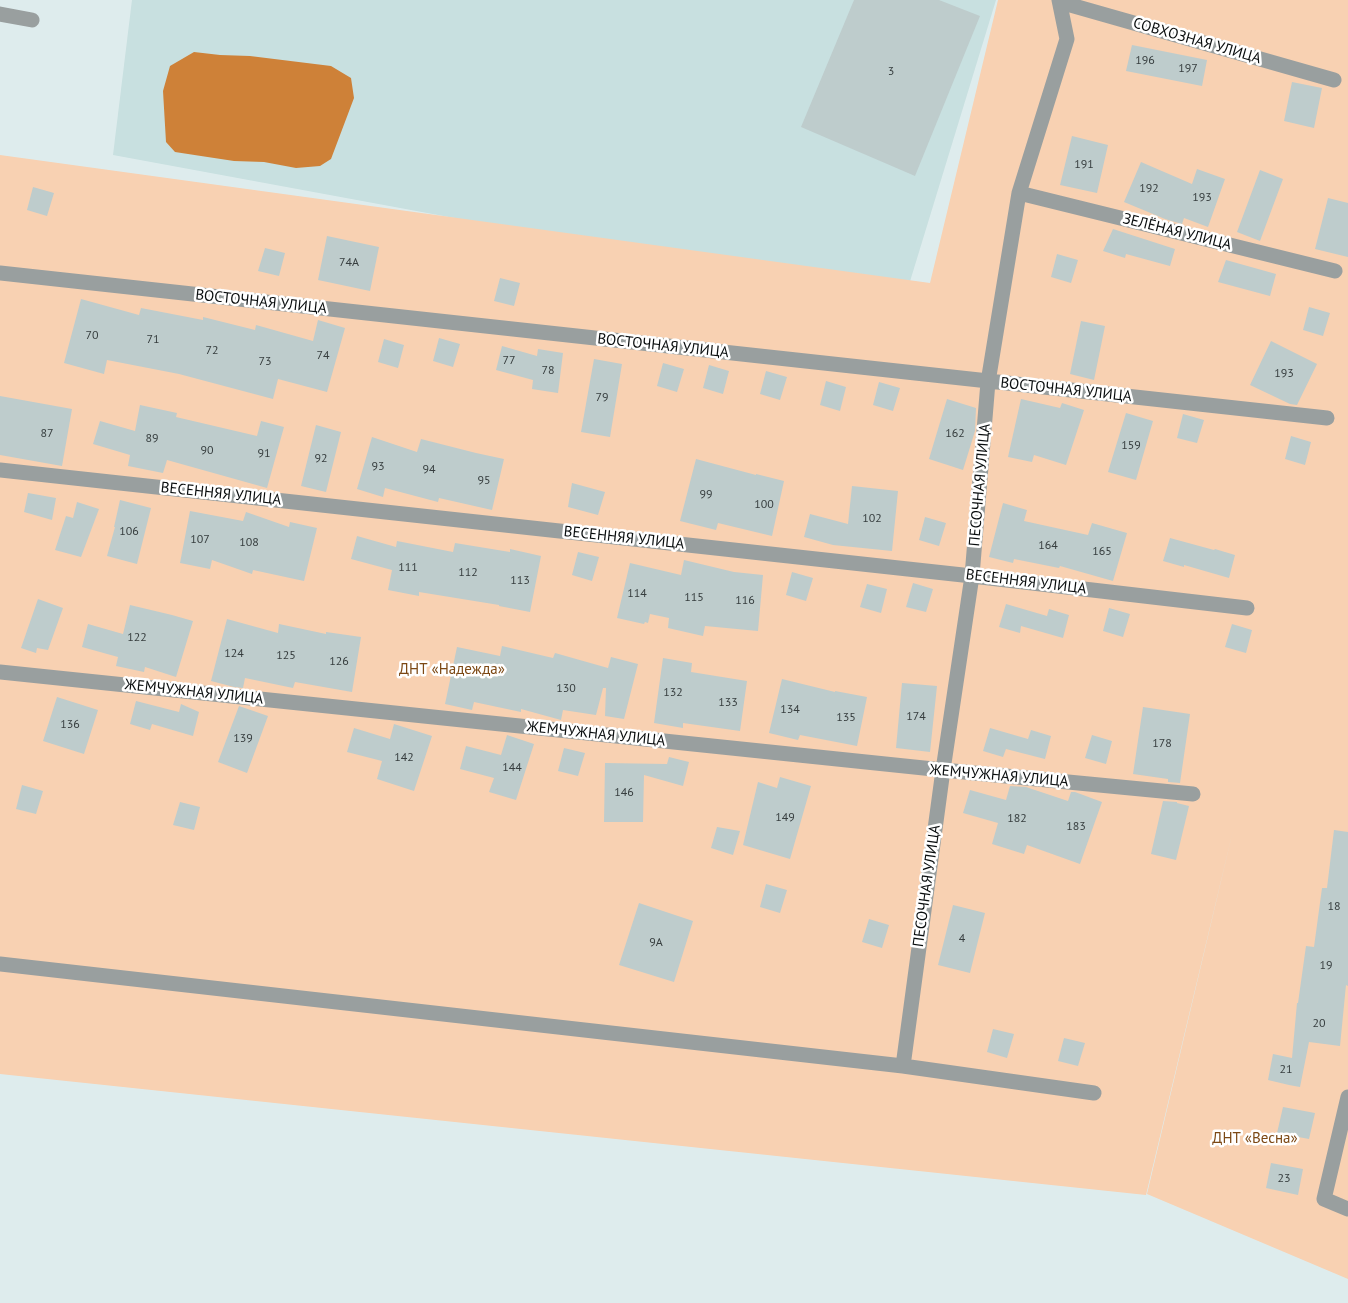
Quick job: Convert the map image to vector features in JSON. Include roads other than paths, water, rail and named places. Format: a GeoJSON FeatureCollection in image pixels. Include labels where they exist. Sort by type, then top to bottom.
{"type":"FeatureCollection","features":[{"type":"Feature","properties":{"kind":"lane","name":"СОВХОЗНАЯ УЛИЦА"},"geometry":{"type":"LineString","coordinates":[[1059,1],[1334,80]]}},
{"type":"Feature","properties":{"kind":"lane","name":"ПЕСОЧНАЯ УЛИЦА"},"geometry":{"type":"LineString","coordinates":[[903,1066],[943,770],[972,576],[988,382],[1019,193],[1067,39],[1059,1]]}},
{"type":"Feature","properties":{"kind":"lane"},"geometry":{"type":"LineString","coordinates":[[0,14],[32,20]]}},
{"type":"Feature","properties":{"kind":"lane","name":"ЗЕЛЁНАЯ УЛИЦА"},"geometry":{"type":"LineString","coordinates":[[1019,193],[1335,271]]}},
{"type":"Feature","properties":{"kind":"lane","name":"ВОСТОЧНАЯ УЛИЦА"},"geometry":{"type":"LineString","coordinates":[[0,273],[1327,418]]}},
{"type":"Feature","properties":{"kind":"lane","name":"ВЕСЕННЯЯ УЛИЦА"},"geometry":{"type":"LineString","coordinates":[[0,470],[972,576],[1247,608]]}},
{"type":"Feature","properties":{"kind":"lane","name":"ЖЕМЧУЖНАЯ УЛИЦА"},"geometry":{"type":"LineString","coordinates":[[0,672],[943,770],[1193,794]]}},
{"type":"Feature","properties":{"kind":"lane"},"geometry":{"type":"LineString","coordinates":[[0,964],[903,1066],[1094,1093]]}},
{"type":"Feature","properties":{"kind":"lane"},"geometry":{"type":"LineString","coordinates":[[1348,1097],[1324,1199],[1348,1209]]}},
{"type":"Feature","properties":{"kind":"park label","name":"ДНТ «Надежда»"},"geometry":{"type":"Point","coordinates":[452,670]}},
{"type":"Feature","properties":{"kind":"park label","name":"ДНТ «Весна»"},"geometry":{"type":"Point","coordinates":[1255,1139]}}]}
